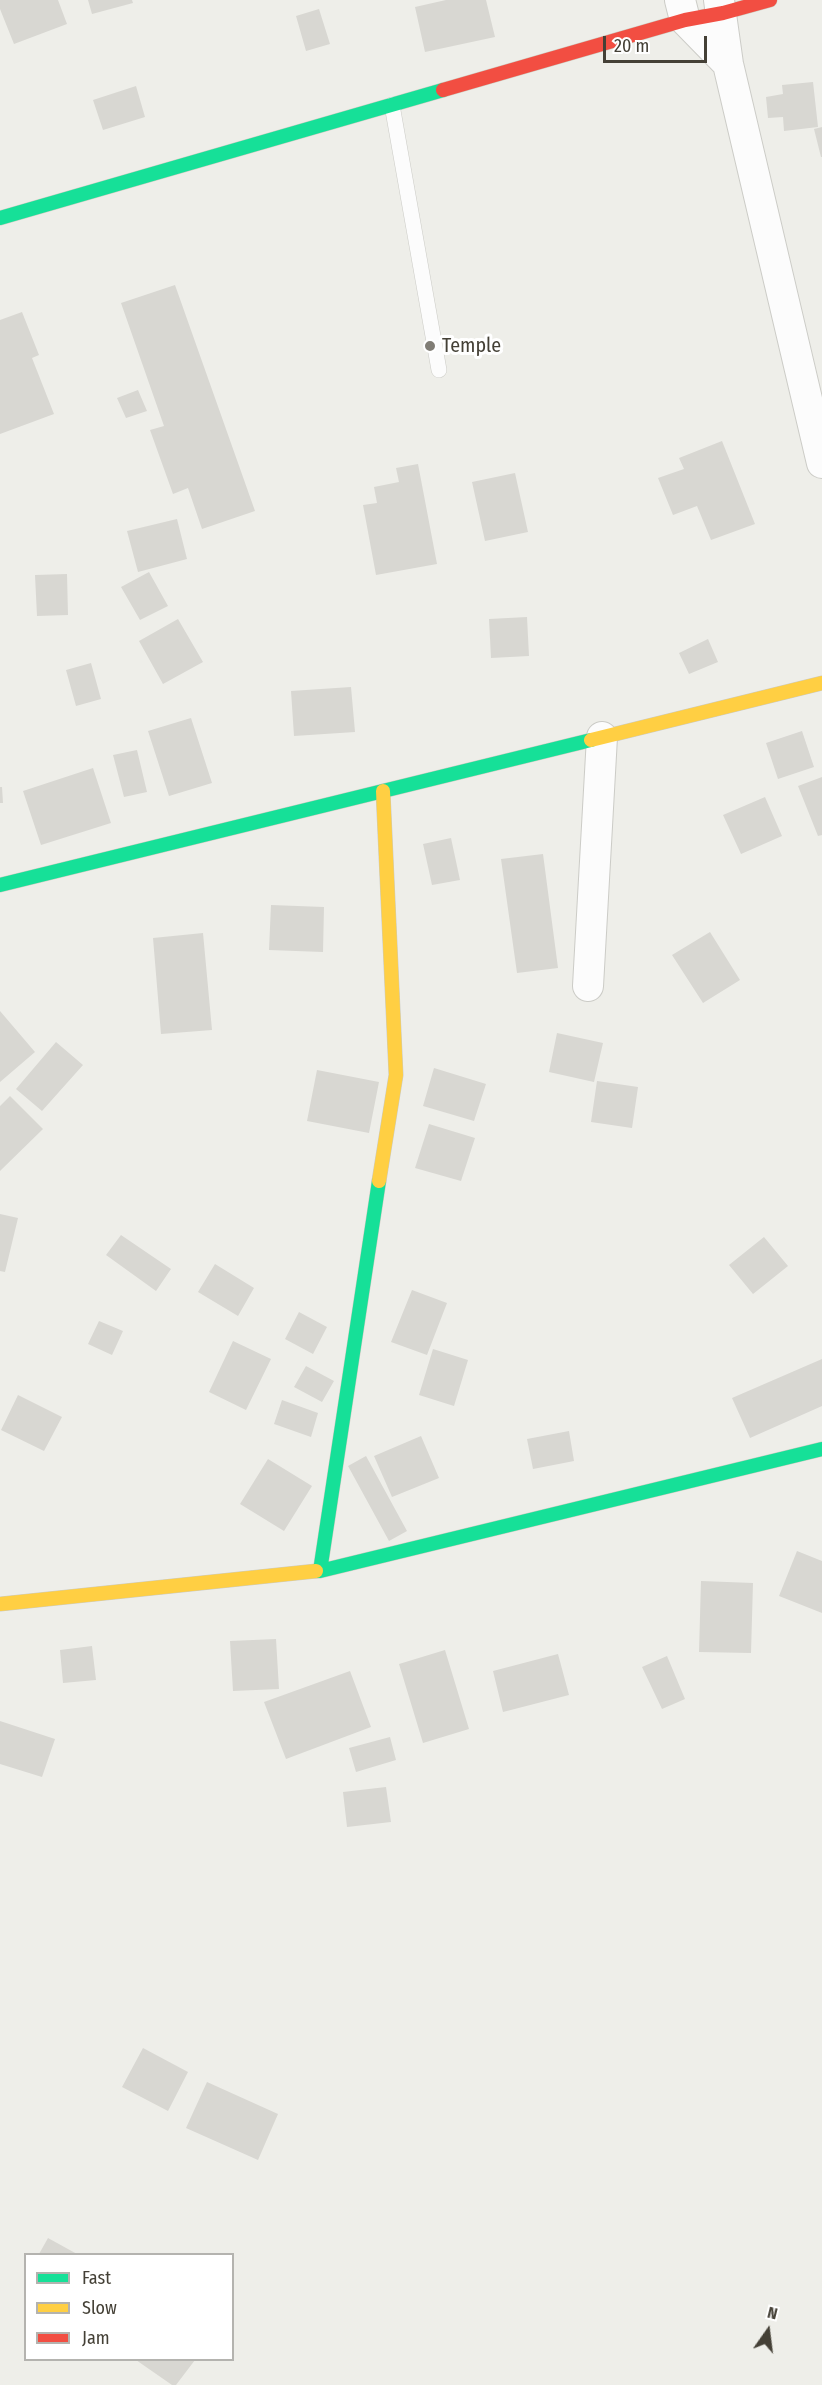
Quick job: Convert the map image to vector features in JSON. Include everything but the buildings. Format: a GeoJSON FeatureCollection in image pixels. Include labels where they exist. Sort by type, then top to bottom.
{"type":"FeatureCollection","features":[{"type":"Feature","properties":{"kind":"street"},"geometry":{"type":"LineString","coordinates":[[0,218],[392,105],[682,10],[770,0]]}},
{"type":"Feature","properties":{"kind":"street"},"geometry":{"type":"LineString","coordinates":[[721,7],[728,64],[822,463]]}},
{"type":"Feature","properties":{"kind":"street"},"geometry":{"type":"LineString","coordinates":[[682,10],[728,64]]}},
{"type":"Feature","properties":{"kind":"street"},"geometry":{"type":"LineString","coordinates":[[0,885],[822,683]]}},
{"type":"Feature","properties":{"kind":"street"},"geometry":{"type":"LineString","coordinates":[[588,986],[602,737]]}},
{"type":"Feature","properties":{"kind":"street"},"geometry":{"type":"LineString","coordinates":[[320,1571],[323,1537],[396,1075],[383,791]]}},
{"type":"Feature","properties":{"kind":"street"},"geometry":{"type":"LineString","coordinates":[[0,1604],[320,1571],[822,1449]]}},
{"type":"Feature","properties":{"kind":"lane"},"geometry":{"type":"LineString","coordinates":[[392,105],[439,370]]}},
{"type":"Feature","properties":{"kind":"traffic: fast"},"geometry":{"type":"LineString","coordinates":[[0,218],[443,90]]}},
{"type":"Feature","properties":{"kind":"traffic: fast"},"geometry":{"type":"LineString","coordinates":[[0,885],[591,740]]}},
{"type":"Feature","properties":{"kind":"traffic: fast"},"geometry":{"type":"LineString","coordinates":[[316,1571],[320,1571],[379,1181]]}},
{"type":"Feature","properties":{"kind":"traffic: fast"},"geometry":{"type":"LineString","coordinates":[[320,1571],[822,1449]]}},
{"type":"Feature","properties":{"kind":"traffic: slow"},"geometry":{"type":"LineString","coordinates":[[591,740],[822,683]]}},
{"type":"Feature","properties":{"kind":"traffic: slow"},"geometry":{"type":"LineString","coordinates":[[379,1181],[396,1075],[383,791]]}},
{"type":"Feature","properties":{"kind":"traffic: slow"},"geometry":{"type":"LineString","coordinates":[[0,1604],[316,1571]]}},
{"type":"Feature","properties":{"kind":"traffic: jam"},"geometry":{"type":"LineString","coordinates":[[443,90],[685,20],[723,13],[770,0]]}},
{"type":"Feature","properties":{"kind":"place","name":"Temple"},"geometry":{"type":"Point","coordinates":[430,346]}}]}
